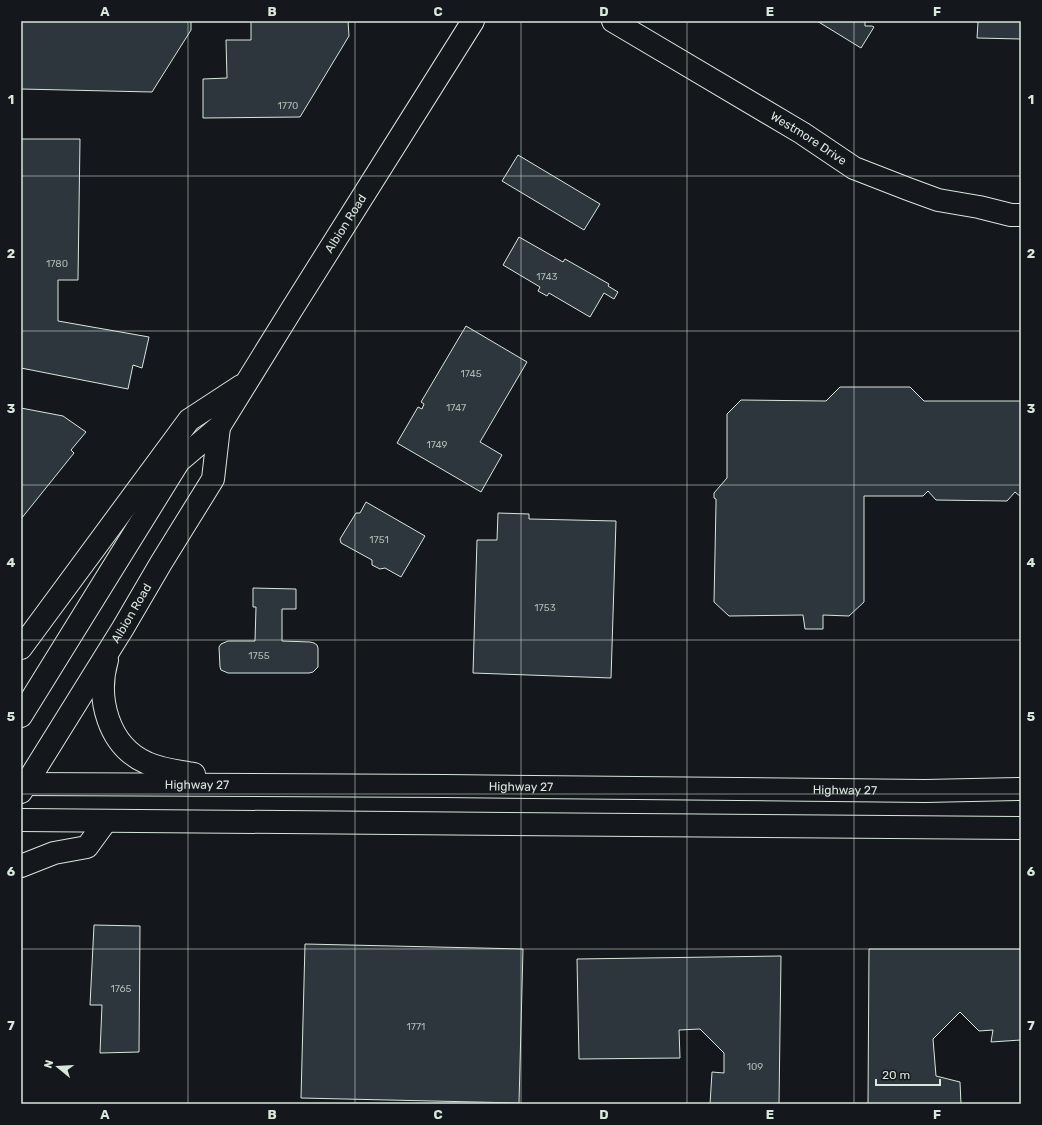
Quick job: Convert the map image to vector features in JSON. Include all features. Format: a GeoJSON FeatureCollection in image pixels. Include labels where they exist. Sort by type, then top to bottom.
{"type":"FeatureCollection","features":[{"type":"Feature","properties":{"kind":"main road","name":"Albion Road"},"geometry":{"type":"LineString","coordinates":[[21,716],[179,461],[219,427],[474,21]]}},
{"type":"Feature","properties":{"kind":"main road","name":"Westmore Drive"},"geometry":{"type":"LineString","coordinates":[[613,21],[802,133],[854,168],[938,200],[1011,215],[1021,215]]}},
{"type":"Feature","properties":{"kind":"main road"},"geometry":{"type":"LineString","coordinates":[[21,648],[190,420],[247,382]]}},
{"type":"Feature","properties":{"kind":"main road","name":"Albion Road"},"geometry":{"type":"LineString","coordinates":[[23,787],[109,651],[213,479],[219,427]]}},
{"type":"Feature","properties":{"kind":"main road"},"geometry":{"type":"LineString","coordinates":[[109,651],[105,665],[104,700],[110,725],[117,739],[130,753],[146,763],[166,770],[195,774],[217,785]]}},
{"type":"Feature","properties":{"kind":"main road","name":"Highway 27"},"geometry":{"type":"LineString","coordinates":[[23,787],[217,785],[926,791],[1021,790]]}},
{"type":"Feature","properties":{"kind":"main road"},"geometry":{"type":"LineString","coordinates":[[21,820],[1021,828]]}},
{"type":"Feature","properties":{"kind":"main road"},"geometry":{"type":"LineString","coordinates":[[21,866],[54,853],[87,847],[106,821]]}},
{"type":"Feature","properties":{"kind":"building"},"geometry":{"type":"Polygon","coordinates":[[[21,21],[191,21],[191,30],[152,92],[21,89],[21,21]]]}},
{"type":"Feature","properties":{"kind":"building"},"geometry":{"type":"Polygon","coordinates":[[[251,21],[348,21],[349,36],[300,117],[203,118],[203,79],[227,78],[226,40],[251,40],[251,21]]]}},
{"type":"Feature","properties":{"kind":"building"},"geometry":{"type":"Polygon","coordinates":[[[817,21],[865,21],[865,26],[874,27],[861,48],[817,21]]]}},
{"type":"Feature","properties":{"kind":"building"},"geometry":{"type":"Polygon","coordinates":[[[973,21],[1021,21],[1021,39],[977,38],[978,22],[973,21]]]}},
{"type":"Feature","properties":{"kind":"building"},"geometry":{"type":"Polygon","coordinates":[[[21,139],[80,139],[78,280],[58,280],[58,321],[149,337],[142,368],[133,365],[128,389],[21,368],[21,139]]]}},
{"type":"Feature","properties":{"kind":"building"},"geometry":{"type":"Polygon","coordinates":[[[518,155],[600,204],[584,230],[502,181],[518,155]]]}},
{"type":"Feature","properties":{"kind":"building"},"geometry":{"type":"Polygon","coordinates":[[[519,237],[563,262],[565,259],[609,284],[608,286],[618,292],[614,299],[604,293],[590,317],[549,293],[547,296],[538,291],[540,287],[503,265],[519,237]]]}},
{"type":"Feature","properties":{"kind":"building"},"geometry":{"type":"Polygon","coordinates":[[[466,326],[527,362],[480,442],[502,455],[481,492],[397,443],[418,407],[422,409],[424,404],[421,402],[466,326]]]}},
{"type":"Feature","properties":{"kind":"building"},"geometry":{"type":"Polygon","coordinates":[[[840,387],[910,387],[924,401],[1021,401],[1021,497],[1015,492],[1007,501],[936,500],[928,491],[923,496],[864,496],[864,602],[849,616],[823,615],[823,629],[805,629],[803,615],[729,616],[714,602],[716,499],[714,498],[714,493],[727,478],[727,414],[741,400],[826,401],[840,387]]]}},
{"type":"Feature","properties":{"kind":"building"},"geometry":{"type":"Polygon","coordinates":[[[21,408],[63,416],[86,432],[71,450],[74,453],[21,519],[21,408]]]}},
{"type":"Feature","properties":{"kind":"building"},"geometry":{"type":"Polygon","coordinates":[[[366,502],[425,536],[401,577],[385,568],[380,569],[372,565],[372,560],[341,543],[340,539],[356,513],[360,513],[366,502]]]}},
{"type":"Feature","properties":{"kind":"building"},"geometry":{"type":"Polygon","coordinates":[[[498,513],[529,514],[529,519],[616,521],[611,678],[473,673],[477,540],[497,540],[498,513]]]}},
{"type":"Feature","properties":{"kind":"building"},"geometry":{"type":"Polygon","coordinates":[[[253,588],[296,589],[296,609],[282,609],[282,641],[310,642],[317,645],[318,667],[313,672],[228,673],[221,670],[219,647],[221,644],[228,641],[255,641],[256,607],[253,607],[253,588]]]}},
{"type":"Feature","properties":{"kind":"building"},"geometry":{"type":"Polygon","coordinates":[[[94,925],[140,926],[139,1052],[100,1053],[102,1005],[90,1005],[94,925]]]}},
{"type":"Feature","properties":{"kind":"building"},"geometry":{"type":"Polygon","coordinates":[[[305,944],[523,949],[519,1103],[301,1098],[305,944]]]}},
{"type":"Feature","properties":{"kind":"building"},"geometry":{"type":"Polygon","coordinates":[[[869,949],[1021,949],[1021,1040],[991,1042],[993,1030],[979,1031],[960,1012],[933,1039],[936,1076],[960,1082],[961,1104],[868,1104],[869,949]]]}},
{"type":"Feature","properties":{"kind":"building"},"geometry":{"type":"Polygon","coordinates":[[[781,956],[779,1104],[710,1104],[712,1072],[724,1073],[724,1053],[700,1029],[679,1030],[680,1058],[579,1059],[577,959],[781,956]]]}}]}
